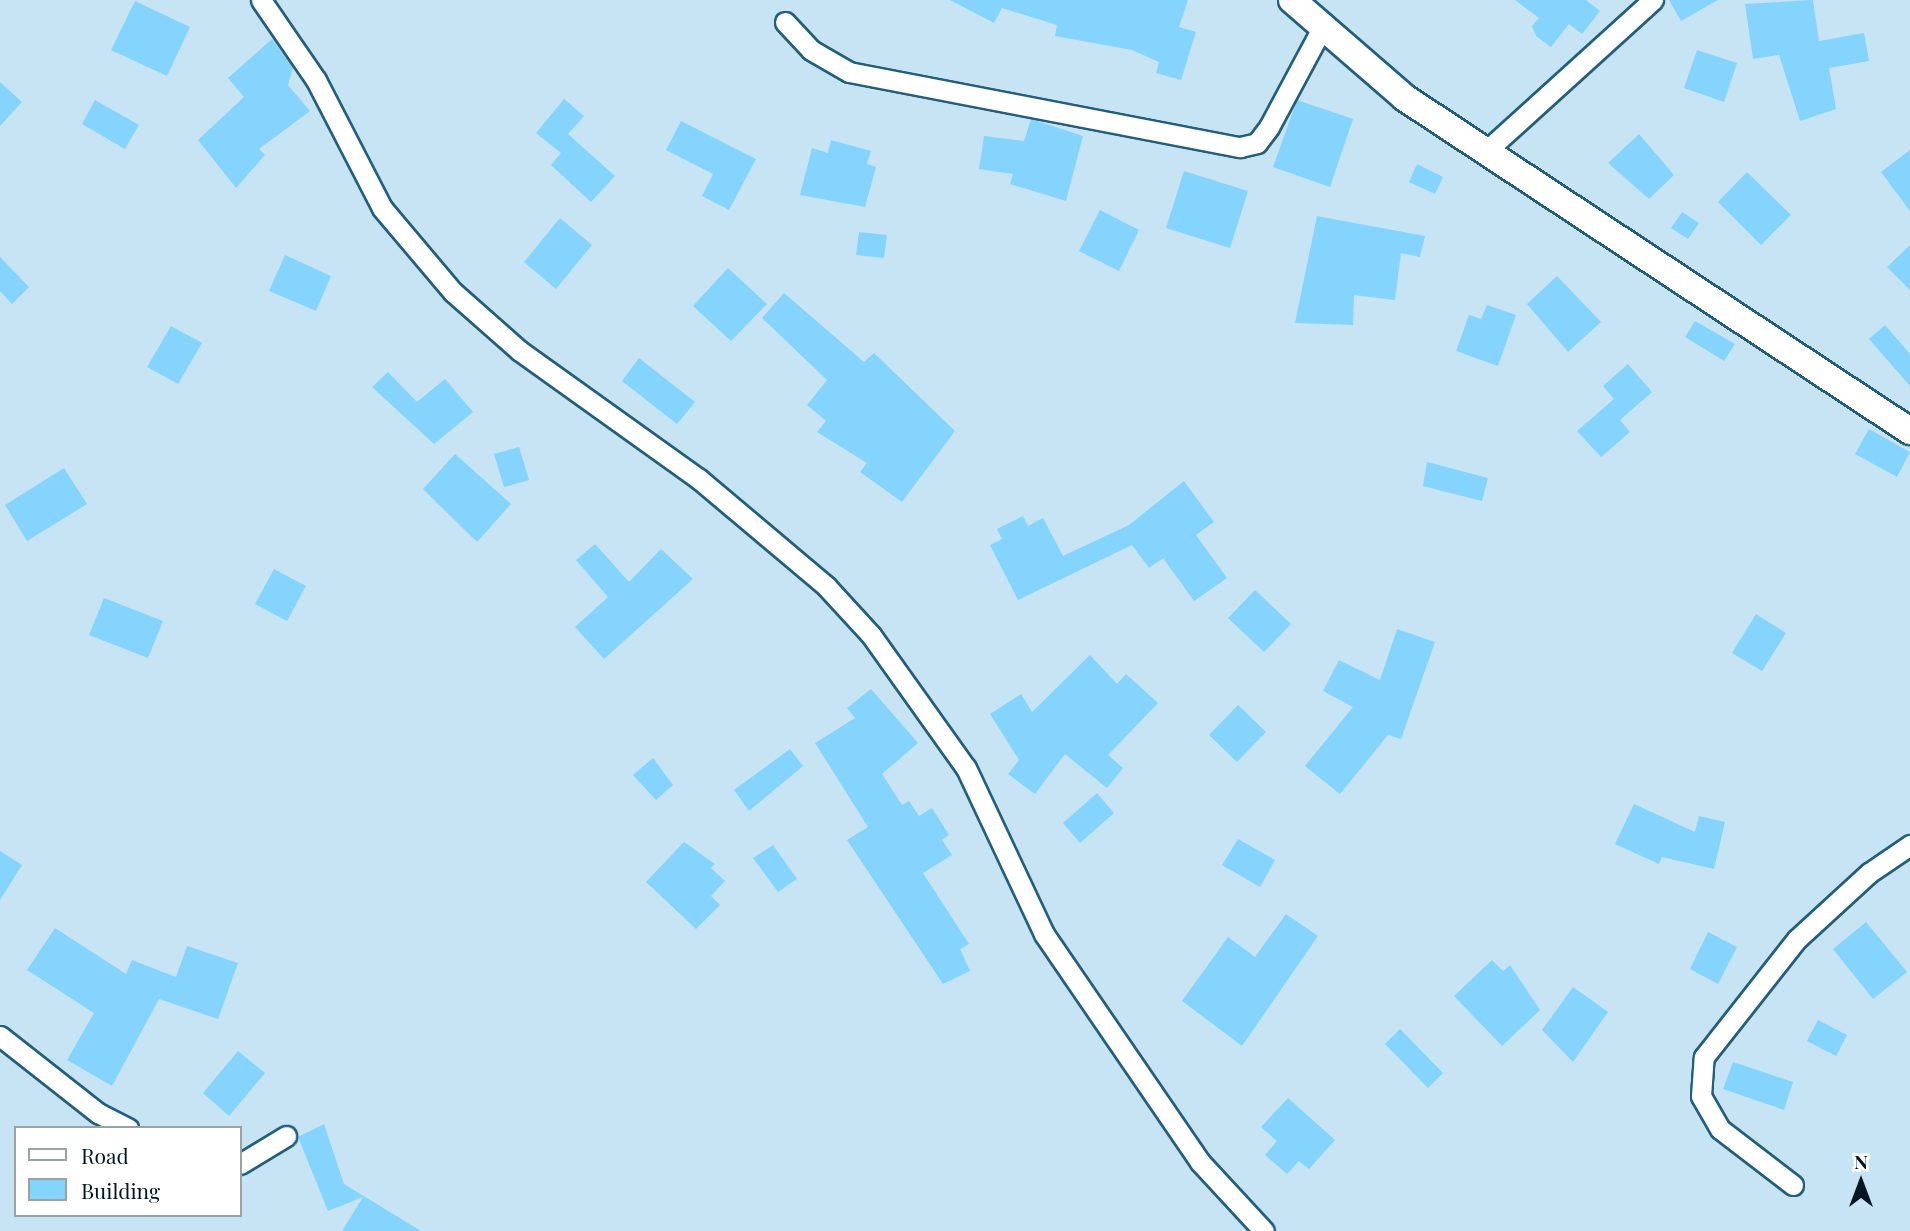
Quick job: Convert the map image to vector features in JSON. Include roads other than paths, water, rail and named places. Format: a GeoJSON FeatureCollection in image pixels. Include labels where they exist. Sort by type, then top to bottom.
{"type":"FeatureCollection","features":[{"type":"Feature","properties":{"kind":"main road"},"geometry":{"type":"LineString","coordinates":[[1292,0],[1322,28],[1484,153],[1910,431]]}},
{"type":"Feature","properties":{"kind":"street"},"geometry":{"type":"LineString","coordinates":[[261,0],[316,80],[382,208],[453,292],[520,351],[699,479],[826,586],[871,635],[966,768],[1044,934],[1200,1162],[1264,1231]]}},
{"type":"Feature","properties":{"kind":"street"},"geometry":{"type":"LineString","coordinates":[[1484,153],[1653,0]]}},
{"type":"Feature","properties":{"kind":"street"},"geometry":{"type":"LineString","coordinates":[[785,22],[811,50],[849,72],[1240,147],[1256,143],[1269,127],[1322,28]]}},
{"type":"Feature","properties":{"kind":"street"},"geometry":{"type":"LineString","coordinates":[[1793,1185],[1720,1129],[1700,1096],[1700,1066],[1797,939],[1869,873],[1910,845]]}},
{"type":"Feature","properties":{"kind":"street"},"geometry":{"type":"LineString","coordinates":[[0,1036],[98,1113],[124,1126]]}},
{"type":"Feature","properties":{"kind":"street"},"geometry":{"type":"LineString","coordinates":[[242,1163],[286,1136]]}}]}
